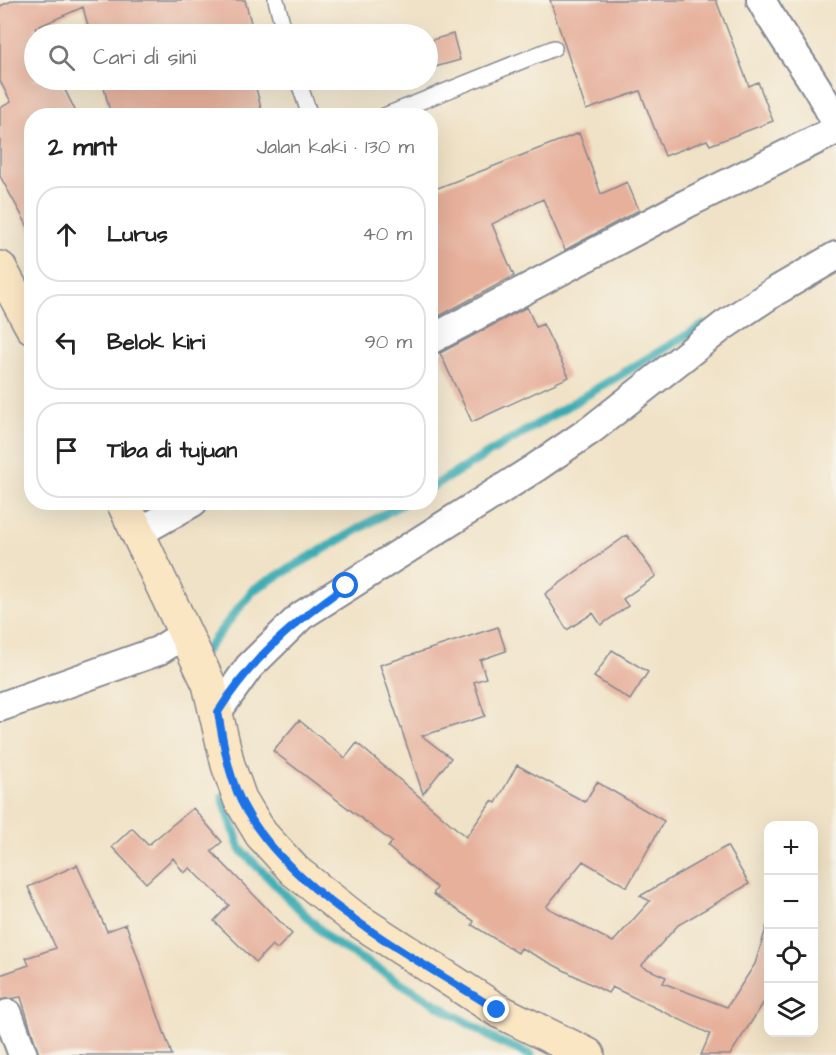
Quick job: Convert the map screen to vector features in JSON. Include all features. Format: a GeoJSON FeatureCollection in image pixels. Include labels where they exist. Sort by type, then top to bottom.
{"type":"FeatureCollection","features":[{"type":"Feature","properties":{"kind":"main road"},"geometry":{"type":"LineString","coordinates":[[0,268],[24,312]]}},
{"type":"Feature","properties":{"kind":"main road"},"geometry":{"type":"LineString","coordinates":[[127,510],[213,698],[228,765],[240,799],[261,834],[295,871],[353,917],[497,1010],[588,1055]]}},
{"type":"Feature","properties":{"kind":"street"},"geometry":{"type":"LineString","coordinates":[[761,0],[776,27],[827,103],[836,124]]}},
{"type":"Feature","properties":{"kind":"street"},"geometry":{"type":"LineString","coordinates":[[438,336],[686,204],[836,130]]}},
{"type":"Feature","properties":{"kind":"street"},"geometry":{"type":"LineString","coordinates":[[213,698],[236,682],[301,616],[535,468],[592,429],[723,326],[774,292],[836,256]]}},
{"type":"Feature","properties":{"kind":"street"},"geometry":{"type":"LineString","coordinates":[[138,533],[179,510]]}},
{"type":"Feature","properties":{"kind":"street"},"geometry":{"type":"LineString","coordinates":[[0,707],[158,651],[189,644]]}},
{"type":"Feature","properties":{"kind":"street"},"geometry":{"type":"LineString","coordinates":[[8,1014],[23,1055]]}},
{"type":"Feature","properties":{"kind":"lane"},"geometry":{"type":"LineString","coordinates":[[276,0],[282,24]]}},
{"type":"Feature","properties":{"kind":"lane"},"geometry":{"type":"LineString","coordinates":[[404,108],[554,48]]}},
{"type":"Feature","properties":{"kind":"lane"},"geometry":{"type":"LineString","coordinates":[[301,90],[307,108]]}},
{"type":"Feature","properties":{"kind":"building"},"geometry":{"type":"Polygon","coordinates":[[[14,0],[245,0],[251,24],[87,24],[83,7],[44,24],[24,24],[24,90],[65,90],[74,108],[24,108],[24,220],[0,176],[0,108],[11,102],[0,81],[0,6],[14,0]]]}},
{"type":"Feature","properties":{"kind":"building"},"geometry":{"type":"Polygon","coordinates":[[[550,0],[716,0],[749,86],[758,82],[773,121],[710,145],[707,140],[665,156],[640,91],[586,110],[550,0]]]}},
{"type":"Feature","properties":{"kind":"building"},"geometry":{"type":"Polygon","coordinates":[[[453,34],[460,60],[438,66],[438,38],[453,34]]]}},
{"type":"Feature","properties":{"kind":"building"},"geometry":{"type":"Polygon","coordinates":[[[104,90],[256,90],[261,108],[109,108],[104,90]]]}},
{"type":"Feature","properties":{"kind":"building"},"geometry":{"type":"Polygon","coordinates":[[[579,133],[601,194],[627,182],[639,210],[565,250],[543,199],[492,224],[514,276],[438,317],[438,188],[579,133]]]}},
{"type":"Feature","properties":{"kind":"building"},"geometry":{"type":"Polygon","coordinates":[[[527,307],[536,327],[543,324],[569,377],[472,422],[440,353],[527,307]]]}},
{"type":"Feature","properties":{"kind":"building"},"geometry":{"type":"Polygon","coordinates":[[[627,535],[656,576],[623,599],[628,606],[601,625],[593,613],[567,630],[545,594],[627,535]]]}},
{"type":"Feature","properties":{"kind":"building"},"geometry":{"type":"Polygon","coordinates":[[[498,627],[506,651],[480,660],[486,678],[474,682],[485,716],[422,736],[451,758],[423,794],[380,665],[498,627]]]}},
{"type":"Feature","properties":{"kind":"building"},"geometry":{"type":"Polygon","coordinates":[[[612,650],[648,672],[630,700],[594,677],[612,650]]]}},
{"type":"Feature","properties":{"kind":"building"},"geometry":{"type":"Polygon","coordinates":[[[299,720],[345,758],[357,743],[466,837],[492,801],[496,803],[517,765],[585,802],[597,782],[664,821],[627,887],[583,861],[546,907],[613,942],[650,901],[640,896],[727,846],[749,884],[678,925],[641,966],[666,977],[663,983],[727,1007],[755,964],[764,935],[764,1002],[730,1055],[701,1055],[710,1034],[612,987],[608,993],[521,948],[518,953],[472,925],[474,921],[433,894],[437,888],[388,847],[392,842],[273,751],[299,720]]]}},
{"type":"Feature","properties":{"kind":"building"},"geometry":{"type":"Polygon","coordinates":[[[193,808],[222,842],[211,851],[292,934],[277,949],[272,945],[256,962],[214,921],[229,905],[190,868],[184,873],[173,858],[146,883],[112,847],[132,828],[148,845],[193,808]]]}},
{"type":"Feature","properties":{"kind":"building"},"geometry":{"type":"Polygon","coordinates":[[[77,865],[107,931],[126,924],[172,1055],[39,1055],[21,997],[0,1000],[0,975],[29,965],[26,958],[56,948],[28,887],[77,865]]]}},
{"type":"Feature","properties":{"kind":"waterway"},"geometry":{"type":"LineString","coordinates":[[438,483],[704,325]]}},
{"type":"Feature","properties":{"kind":"waterway"},"geometry":{"type":"LineString","coordinates":[[203,654],[253,590],[391,510]]}},
{"type":"Feature","properties":{"kind":"waterway"},"geometry":{"type":"LineString","coordinates":[[198,708],[212,764]]}},
{"type":"Feature","properties":{"kind":"waterway"},"geometry":{"type":"LineString","coordinates":[[223,797],[240,849],[330,940],[497,1041],[531,1055]]}},
{"type":"Feature","properties":{"kind":"route"},"geometry":{"type":"LineString","coordinates":[[346,586],[301,616],[266,648],[236,682],[218,712],[228,765],[240,799],[261,834],[295,871],[353,917],[497,1010]]}}]}
